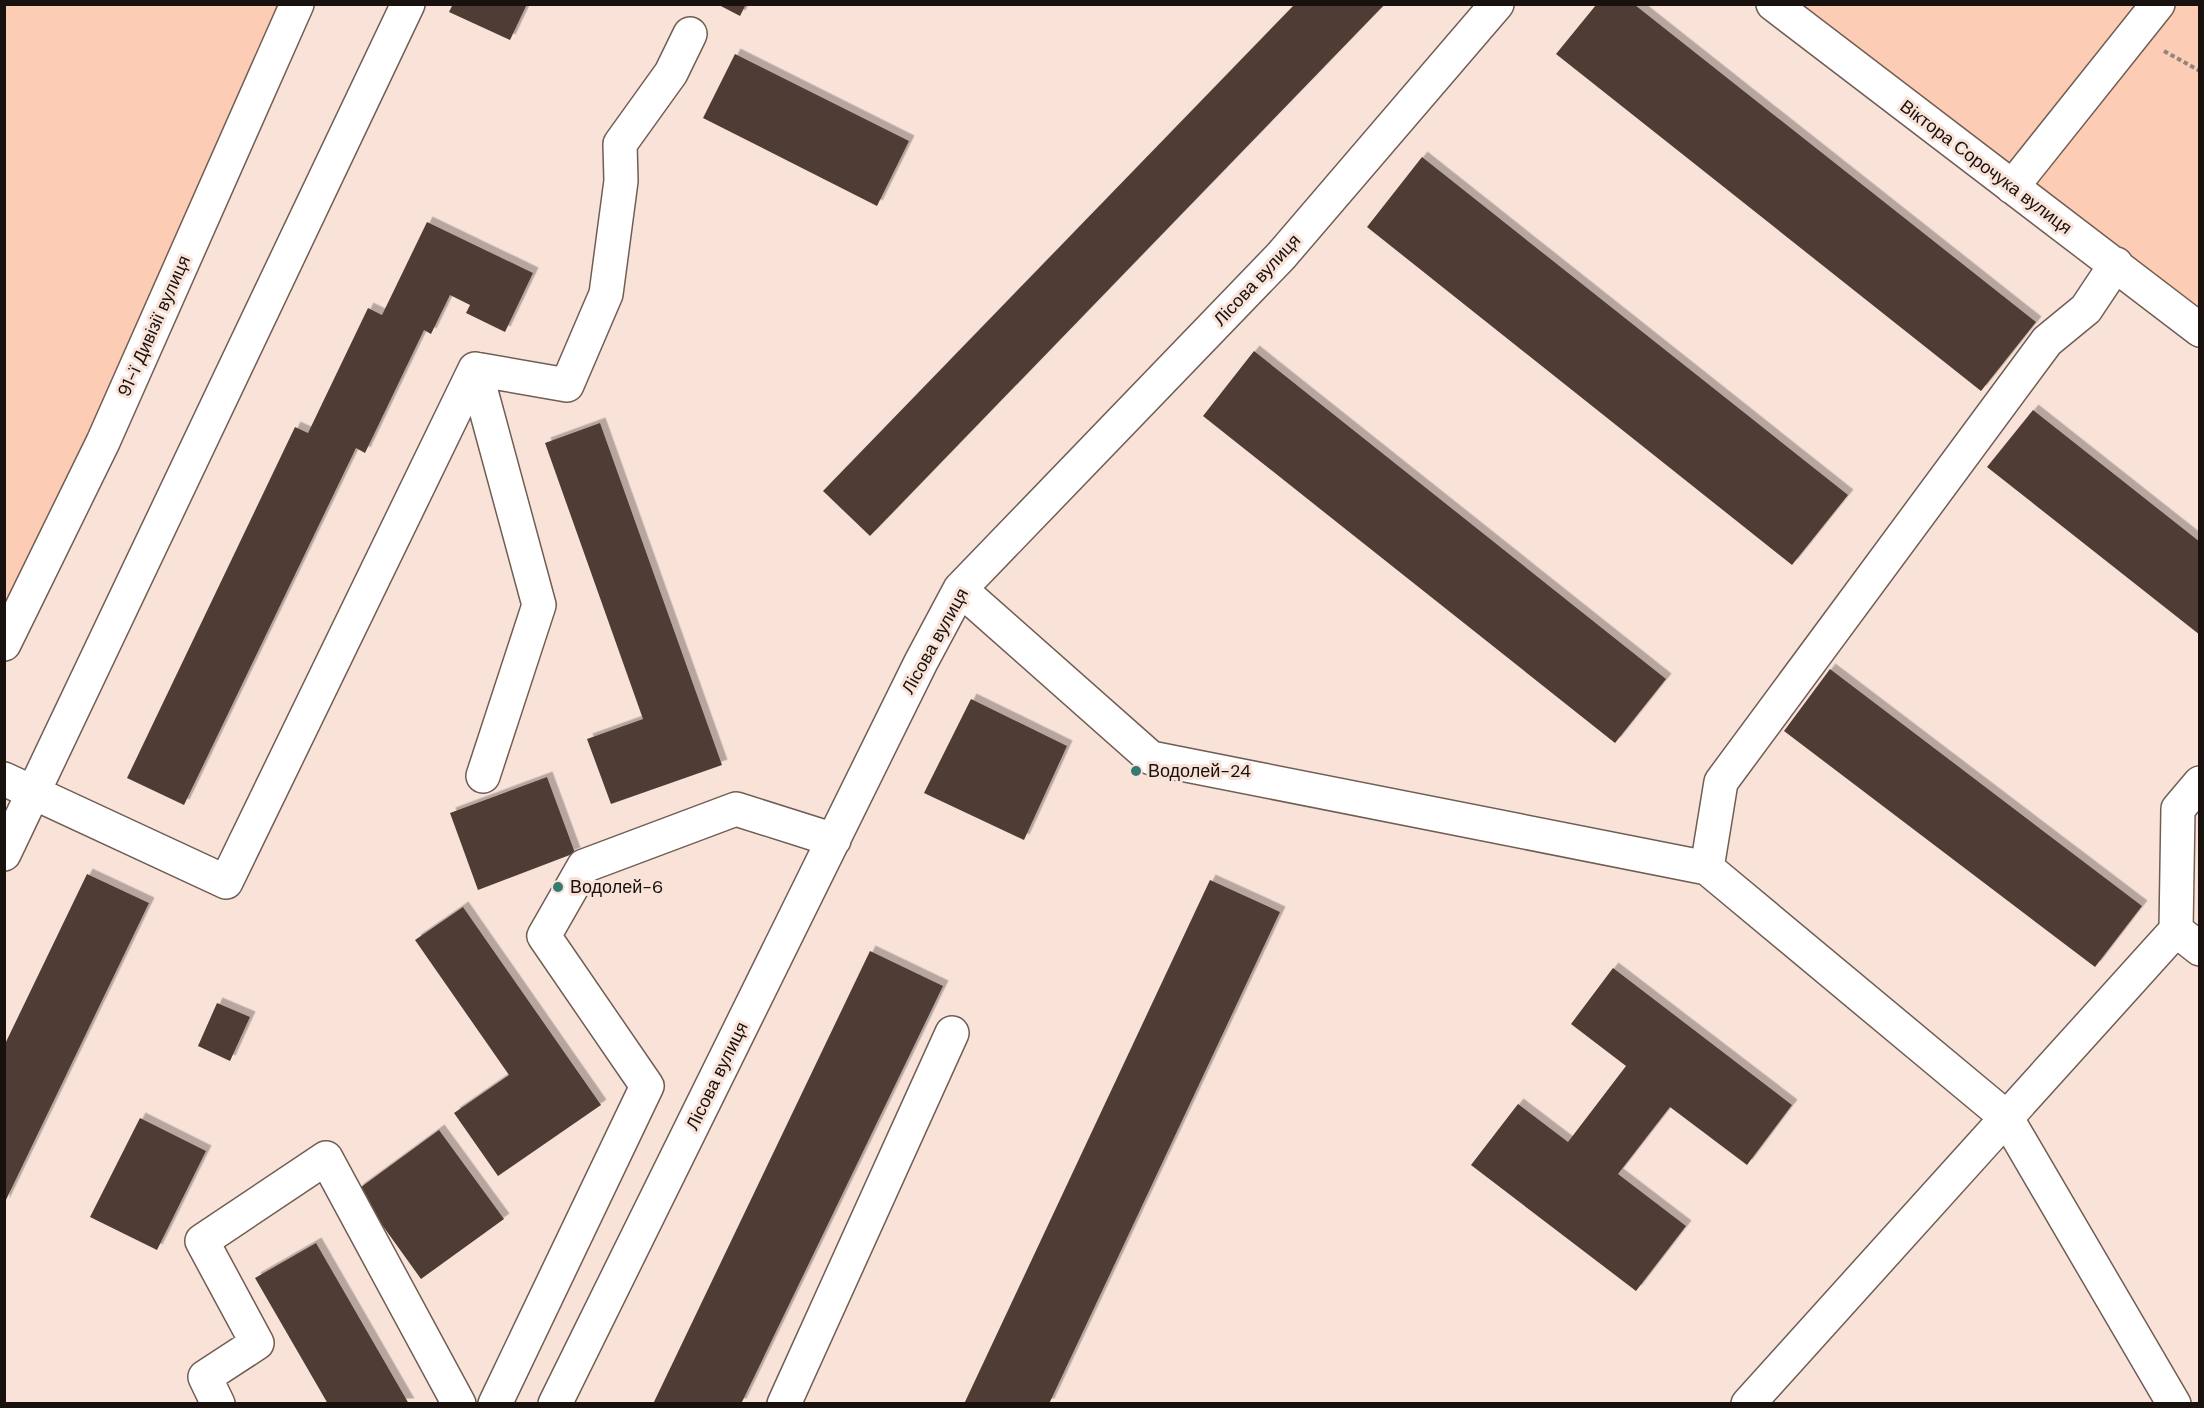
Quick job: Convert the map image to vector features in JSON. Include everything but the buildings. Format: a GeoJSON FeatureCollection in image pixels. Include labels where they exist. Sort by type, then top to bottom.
{"type":"FeatureCollection","features":[{"type":"Feature","properties":{"kind":"street","name":"91-ї Дивізії вулиця"},"geometry":{"type":"LineString","coordinates":[[4,644],[103,442],[297,4]]}},
{"type":"Feature","properties":{"kind":"street"},"geometry":{"type":"LineString","coordinates":[[4,854],[408,4]]}},
{"type":"Feature","properties":{"kind":"street","name":"Лісова вулиця"},"geometry":{"type":"LineString","coordinates":[[555,1404],[921,662],[960,589],[1281,256],[1497,4]]}},
{"type":"Feature","properties":{"kind":"street","name":"Віктора Сорочука вулиця"},"geometry":{"type":"LineString","coordinates":[[1773,4],[2116,264],[2199,330]]}},
{"type":"Feature","properties":{"kind":"street"},"geometry":{"type":"LineString","coordinates":[[2012,187],[2158,4]]}},
{"type":"Feature","properties":{"kind":"street"},"geometry":{"type":"LineString","coordinates":[[475,369],[567,386],[606,294],[621,181],[620,144],[671,73],[690,34]]}},
{"type":"Feature","properties":{"kind":"street"},"geometry":{"type":"LineString","coordinates":[[1707,868],[1720,782],[2047,341],[2086,309],[2116,264]]}},
{"type":"Feature","properties":{"kind":"street"},"geometry":{"type":"LineString","coordinates":[[4,779],[226,882],[475,369]]}},
{"type":"Feature","properties":{"kind":"street"},"geometry":{"type":"LineString","coordinates":[[475,369],[539,605],[483,776]]}},
{"type":"Feature","properties":{"kind":"street"},"geometry":{"type":"LineString","coordinates":[[960,589],[1151,758],[1707,868],[2007,1117],[2174,1404]]}},
{"type":"Feature","properties":{"kind":"street"},"geometry":{"type":"LineString","coordinates":[[1748,1404],[2007,1117],[2188,939],[2178,809],[2199,783]]}},
{"type":"Feature","properties":{"kind":"street"},"geometry":{"type":"LineString","coordinates":[[495,1404],[647,1086],[544,936],[584,866],[736,809],[834,840]]}},
{"type":"Feature","properties":{"kind":"street"},"geometry":{"type":"LineString","coordinates":[[784,1404],[952,1033]]}},
{"type":"Feature","properties":{"kind":"street"},"geometry":{"type":"LineString","coordinates":[[218,1404],[205,1377],[256,1343],[202,1240],[326,1158],[459,1404]]}},
{"type":"Feature","properties":{"kind":"shaded area"},"geometry":{"type":"Polygon","coordinates":[[[5,5],[297,5],[5,644],[5,5]]]}},
{"type":"Feature","properties":{"kind":"shaded area"},"geometry":{"type":"Polygon","coordinates":[[[1773,5],[2199,5],[2199,330],[1773,5]]]}},
{"type":"Feature","properties":{"kind":"place","name":"Водолей-24"},"geometry":{"type":"Point","coordinates":[1136,771]}},
{"type":"Feature","properties":{"kind":"place","name":"Водолей-6"},"geometry":{"type":"Point","coordinates":[558,887]}}]}
